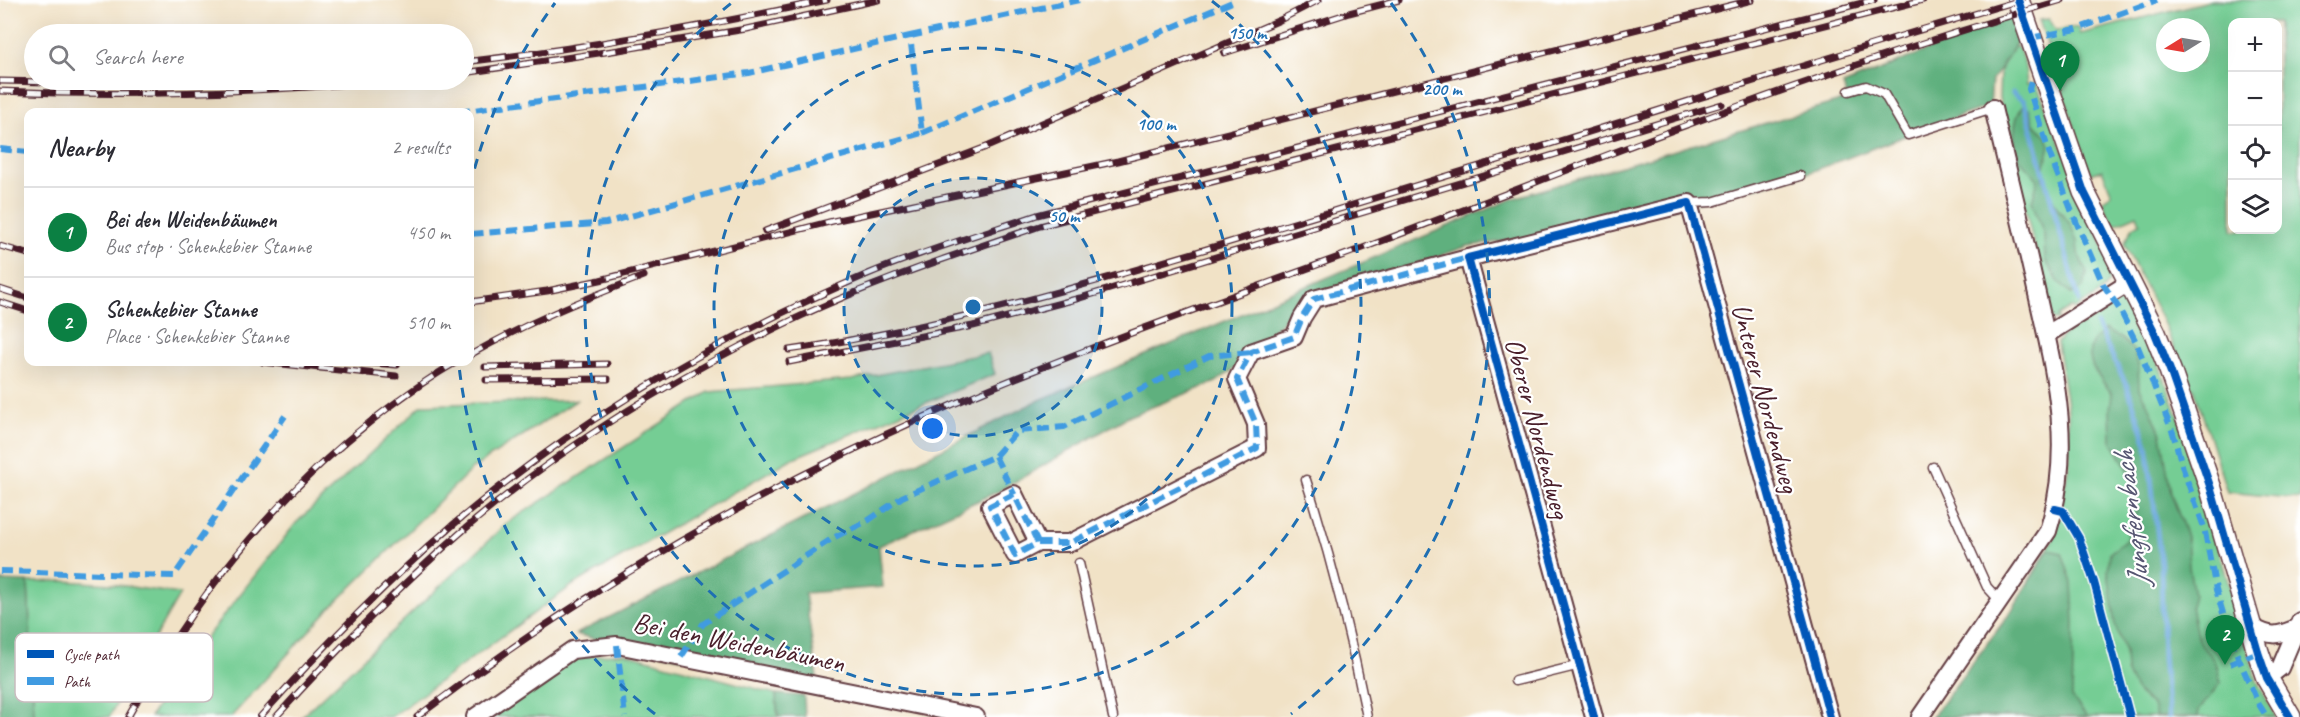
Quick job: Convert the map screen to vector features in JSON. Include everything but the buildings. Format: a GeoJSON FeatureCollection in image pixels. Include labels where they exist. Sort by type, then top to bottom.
{"type":"FeatureCollection","features":[{"type":"Feature","properties":{"kind":"street"},"geometry":{"type":"LineString","coordinates":[[2018,0],[2073,164],[2101,229],[2130,282],[2170,370],[2211,489],[2267,678],[2290,717]]}},
{"type":"Feature","properties":{"kind":"street"},"geometry":{"type":"LineString","coordinates":[[1920,717],[2048,531],[2055,509],[2061,466],[2060,411],[2046,335],[1993,108]]}},
{"type":"Feature","properties":{"kind":"street"},"geometry":{"type":"LineString","coordinates":[[1038,543],[1070,543],[1257,448],[1256,424],[1237,379],[1251,352],[1294,337],[1314,299],[1689,203]]}},
{"type":"Feature","properties":{"kind":"street","name":"Unterer Nordendweg"},"geometry":{"type":"LineString","coordinates":[[1689,203],[1830,717]]}},
{"type":"Feature","properties":{"kind":"street","name":"Oberer Nordendweg"},"geometry":{"type":"LineString","coordinates":[[1468,258],[1594,717]]}},
{"type":"Feature","properties":{"kind":"street"},"geometry":{"type":"LineString","coordinates":[[2046,335],[2130,282]]}},
{"type":"Feature","properties":{"kind":"street"},"geometry":{"type":"LineString","coordinates":[[2250,626],[2267,635],[2281,635],[2299,624]]}},
{"type":"Feature","properties":{"kind":"street"},"geometry":{"type":"LineString","coordinates":[[2267,678],[2280,668],[2299,624]]}},
{"type":"Feature","properties":{"kind":"street","name":"Bei den Weidenbäumen"},"geometry":{"type":"LineString","coordinates":[[475,717],[572,650],[617,645],[976,717]]}},
{"type":"Feature","properties":{"kind":"lane"},"geometry":{"type":"LineString","coordinates":[[1849,91],[1866,86],[1884,94],[1908,135],[1993,108]]}},
{"type":"Feature","properties":{"kind":"lane"},"geometry":{"type":"LineString","coordinates":[[1689,203],[1712,202],[1800,176]]}},
{"type":"Feature","properties":{"kind":"lane"},"geometry":{"type":"LineString","coordinates":[[1933,467],[1987,587],[2001,602]]}},
{"type":"Feature","properties":{"kind":"lane"},"geometry":{"type":"LineString","coordinates":[[1306,480],[1322,529],[1354,651],[1367,717]]}},
{"type":"Feature","properties":{"kind":"lane"},"geometry":{"type":"LineString","coordinates":[[1079,563],[1113,717]]}},
{"type":"Feature","properties":{"kind":"lane"},"geometry":{"type":"LineString","coordinates":[[1515,681],[1580,665]]}},
{"type":"Feature","properties":{"kind":"green space"},"geometry":{"type":"Polygon","coordinates":[[[2212,0],[2300,0],[2300,499],[2227,492],[2194,388],[2190,388],[2164,324],[2124,244],[2133,227],[2140,223],[2137,215],[2114,225],[2102,201],[2112,194],[2102,170],[2090,174],[2039,20],[2049,19],[2056,30],[2078,27],[2080,34],[2212,0]]]}},
{"type":"Feature","properties":{"kind":"green space"},"geometry":{"type":"Polygon","coordinates":[[[2010,16],[2030,38],[2018,41],[1992,80],[1990,106],[1800,176],[1577,232],[1468,246],[1318,298],[1288,315],[1246,360],[1216,382],[1129,416],[999,491],[879,546],[883,587],[805,593],[818,685],[617,645],[576,634],[1035,402],[1514,198],[1847,99],[1843,85],[2010,16]]]}},
{"type":"Feature","properties":{"kind":"green space"},"geometry":{"type":"Polygon","coordinates":[[[2014,46],[2019,48],[2025,66],[2027,84],[2036,83],[2111,266],[2111,274],[2106,287],[2074,310],[2072,307],[2058,316],[2059,320],[2053,320],[2051,317],[1999,98],[2000,70],[2014,46]]]}},
{"type":"Feature","properties":{"kind":"green space"},"geometry":{"type":"Polygon","coordinates":[[[2022,107],[2029,108],[2034,124],[2046,135],[2050,145],[2042,178],[2058,209],[2071,225],[2078,253],[2087,273],[2084,287],[2072,294],[2058,281],[2045,260],[2044,235],[2032,201],[2038,180],[2019,158],[2015,145],[2015,125],[2022,107]]]}},
{"type":"Feature","properties":{"kind":"green space"},"geometry":{"type":"Polygon","coordinates":[[[2115,299],[2121,299],[2131,305],[2148,335],[2184,431],[2257,681],[2276,717],[1932,717],[2011,612],[2054,538],[2069,465],[2068,411],[2057,343],[2064,334],[2115,299]]]}},
{"type":"Feature","properties":{"kind":"green space"},"geometry":{"type":"Polygon","coordinates":[[[2105,330],[2122,339],[2134,351],[2138,364],[2139,389],[2161,434],[2171,493],[2187,537],[2194,595],[2191,606],[2196,631],[2202,646],[2210,654],[2217,667],[2221,683],[2199,709],[2198,717],[2156,717],[2153,706],[2135,690],[2126,671],[2125,652],[2115,626],[2108,571],[2110,553],[2126,540],[2129,525],[2136,513],[2132,476],[2111,441],[2112,393],[2091,362],[2091,347],[2094,340],[2105,330]]]}},
{"type":"Feature","properties":{"kind":"green space"},"geometry":{"type":"Polygon","coordinates":[[[988,353],[995,374],[791,459],[573,585],[391,717],[301,717],[507,523],[709,392],[851,380],[988,353]]]}},
{"type":"Feature","properties":{"kind":"green space"},"geometry":{"type":"Polygon","coordinates":[[[577,400],[473,468],[327,611],[231,717],[150,717],[159,702],[213,702],[213,633],[210,633],[296,523],[422,405],[577,400]]]}},
{"type":"Feature","properties":{"kind":"green space"},"geometry":{"type":"Polygon","coordinates":[[[2048,550],[2062,553],[2072,583],[2074,624],[2072,697],[2087,717],[1932,717],[2011,612],[2048,550]]]}},
{"type":"Feature","properties":{"kind":"green space"},"geometry":{"type":"Polygon","coordinates":[[[0,581],[28,582],[30,633],[15,633],[15,702],[33,702],[34,717],[0,717],[0,581]]]}},
{"type":"Feature","properties":{"kind":"green space"},"geometry":{"type":"Polygon","coordinates":[[[64,581],[111,584],[180,594],[157,633],[30,633],[28,582],[64,581]]]}},
{"type":"Feature","properties":{"kind":"green space"},"geometry":{"type":"Polygon","coordinates":[[[625,653],[776,694],[778,717],[492,717],[573,657],[625,653]]]}},
{"type":"Feature","properties":{"kind":"green space"},"geometry":{"type":"Polygon","coordinates":[[[776,694],[804,696],[805,717],[778,717],[776,694]]]}},
{"type":"Feature","properties":{"kind":"green space"},"geometry":{"type":"Polygon","coordinates":[[[33,702],[118,702],[109,717],[34,717],[33,702]]]}},
{"type":"Feature","properties":{"kind":"waterway","name":"Jungfernbach"},"geometry":{"type":"LineString","coordinates":[[2013,93],[2024,101],[2079,301]]}},
{"type":"Feature","properties":{"kind":"waterway","name":"Jungfernbach"},"geometry":{"type":"LineString","coordinates":[[2097,325],[2127,386],[2147,444],[2161,565],[2163,656],[2169,717]]}},
{"type":"Feature","properties":{"kind":"railway"},"geometry":{"type":"LineString","coordinates":[[474,61],[646,36],[827,0]]}},
{"type":"Feature","properties":{"kind":"railway"},"geometry":{"type":"LineString","coordinates":[[474,72],[746,29],[878,0]]}},
{"type":"Feature","properties":{"kind":"railway"},"geometry":{"type":"LineString","coordinates":[[765,231],[989,146],[1280,20],[1319,0]]}},
{"type":"Feature","properties":{"kind":"railway"},"geometry":{"type":"LineString","coordinates":[[1224,53],[1349,13],[1399,0]]}},
{"type":"Feature","properties":{"kind":"railway"},"geometry":{"type":"LineString","coordinates":[[474,301],[547,291],[600,280],[833,221],[1118,161],[1752,0]]}},
{"type":"Feature","properties":{"kind":"railway"},"geometry":{"type":"LineString","coordinates":[[260,717],[330,642],[428,547],[501,486],[550,450],[600,416],[704,353],[868,274],[1037,215],[1874,0]]}},
{"type":"Feature","properties":{"kind":"railway"},"geometry":{"type":"LineString","coordinates":[[276,717],[342,646],[411,578],[459,534],[527,479],[600,428],[675,382],[752,340],[822,307],[930,264],[1040,226],[1923,0]]}},
{"type":"Feature","properties":{"kind":"railway"},"geometry":{"type":"LineString","coordinates":[[789,350],[919,326],[1047,295],[1300,221],[2021,0]]}},
{"type":"Feature","properties":{"kind":"railway"},"geometry":{"type":"LineString","coordinates":[[417,717],[539,630],[665,550],[730,513],[863,445],[986,390],[1697,121],[1868,61],[2062,0]]}},
{"type":"Feature","properties":{"kind":"railway"},"geometry":{"type":"LineString","coordinates":[[0,81],[24,82]]}},
{"type":"Feature","properties":{"kind":"railway"},"geometry":{"type":"LineString","coordinates":[[0,91],[99,94],[248,90]]}},
{"type":"Feature","properties":{"kind":"railway"},"geometry":{"type":"LineString","coordinates":[[789,362],[973,326],[1080,298],[1722,104]]}},
{"type":"Feature","properties":{"kind":"railway"},"geometry":{"type":"LineString","coordinates":[[0,246],[24,253]]}},
{"type":"Feature","properties":{"kind":"railway"},"geometry":{"type":"LineString","coordinates":[[474,353],[556,312],[644,276]]}},
{"type":"Feature","properties":{"kind":"railway"},"geometry":{"type":"LineString","coordinates":[[0,289],[24,297]]}},
{"type":"Feature","properties":{"kind":"railway"},"geometry":{"type":"LineString","coordinates":[[0,302],[24,310]]}},
{"type":"Feature","properties":{"kind":"railway"},"geometry":{"type":"LineString","coordinates":[[485,367],[607,364]]}},
{"type":"Feature","properties":{"kind":"railway"},"geometry":{"type":"LineString","coordinates":[[301,366],[396,376]]}},
{"type":"Feature","properties":{"kind":"railway"},"geometry":{"type":"LineString","coordinates":[[179,633],[236,555],[302,483],[337,449],[375,418],[415,388],[451,366]]}},
{"type":"Feature","properties":{"kind":"railway"},"geometry":{"type":"LineString","coordinates":[[486,380],[608,379]]}},
{"type":"Feature","properties":{"kind":"railway"},"geometry":{"type":"LineString","coordinates":[[128,717],[137,702]]}},
{"type":"Feature","properties":{"kind":"marked path"},"geometry":{"type":"LineString","coordinates":[[910,36],[1079,0]]}},
{"type":"Feature","properties":{"kind":"marked path"},"geometry":{"type":"LineString","coordinates":[[922,133],[1237,0]]}},
{"type":"Feature","properties":{"kind":"marked path"},"geometry":{"type":"LineString","coordinates":[[2030,38],[2077,29],[2157,0]]}},
{"type":"Feature","properties":{"kind":"marked path"},"geometry":{"type":"LineString","coordinates":[[474,110],[749,73],[910,36],[922,133],[606,223],[474,234]]}},
{"type":"Feature","properties":{"kind":"marked path"},"geometry":{"type":"LineString","coordinates":[[2031,81],[2029,89],[2050,155],[2072,212],[2103,284],[2120,310],[2136,342],[2173,433],[2204,527],[2216,590],[2232,643],[2258,703],[2267,717]]}},
{"type":"Feature","properties":{"kind":"marked path"},"geometry":{"type":"LineString","coordinates":[[0,149],[24,152]]}},
{"type":"Feature","properties":{"kind":"marked path"},"geometry":{"type":"LineString","coordinates":[[1038,543],[1014,494],[990,506],[1015,555],[1038,543],[1070,543],[1257,448],[1256,424],[1237,379],[1251,352],[1294,337],[1314,299],[1468,258]]}},
{"type":"Feature","properties":{"kind":"marked path"},"geometry":{"type":"LineString","coordinates":[[681,657],[703,624],[833,538],[869,520],[902,497],[995,456],[1017,431],[1064,427],[1209,356],[1251,352]]}},
{"type":"Feature","properties":{"kind":"marked path"},"geometry":{"type":"LineString","coordinates":[[0,571],[174,576],[285,416]]}},
{"type":"Feature","properties":{"kind":"marked path"},"geometry":{"type":"LineString","coordinates":[[995,456],[1014,494]]}},
{"type":"Feature","properties":{"kind":"marked path"},"geometry":{"type":"LineString","coordinates":[[617,645],[625,717]]}},
{"type":"Feature","properties":{"kind":"marked path"},"geometry":{"type":"LineString","coordinates":[[2230,664],[2258,652]]}},
{"type":"Feature","properties":{"kind":"cycle path"},"geometry":{"type":"LineString","coordinates":[[2018,0],[2084,192],[2155,333],[2170,370],[2211,489],[2258,652],[2267,678],[2290,717]]}},
{"type":"Feature","properties":{"kind":"cycle path"},"geometry":{"type":"LineString","coordinates":[[1594,717],[1468,258],[1689,203],[1830,717]]}},
{"type":"Feature","properties":{"kind":"cycle path"},"geometry":{"type":"LineString","coordinates":[[2055,509],[2063,511],[2079,538],[2094,582],[2130,717]]}},
{"type":"Feature","properties":{"kind":"place","name":"Bei den Weidenbäumen"},"geometry":{"type":"Point","coordinates":[2060,91]}},
{"type":"Feature","properties":{"kind":"place","name":"Schenkebier Stanne"},"geometry":{"type":"Point","coordinates":[2225,665]}}]}
